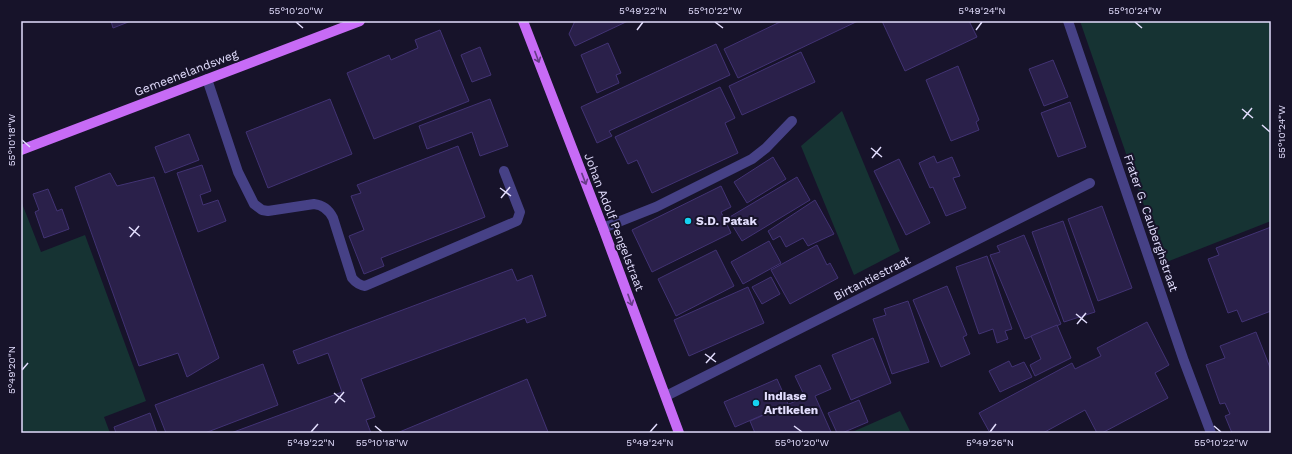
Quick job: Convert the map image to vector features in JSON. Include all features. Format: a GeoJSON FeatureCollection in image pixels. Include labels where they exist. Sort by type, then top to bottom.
{"type":"FeatureCollection","features":[{"type":"Feature","properties":{"kind":"main road","name":"Gemeenelandsweg"},"geometry":{"type":"LineString","coordinates":[[21,150],[360,21]]}},
{"type":"Feature","properties":{"kind":"main road","name":"Johan Adolf Pengelstraat"},"geometry":{"type":"LineString","coordinates":[[523,21],[603,228],[679,433]]}},
{"type":"Feature","properties":{"kind":"street","name":"Frater G. Cauberghstraat"},"geometry":{"type":"LineString","coordinates":[[1068,21],[1184,362],[1211,433]]}},
{"type":"Feature","properties":{"kind":"street"},"geometry":{"type":"LineString","coordinates":[[207,79],[238,172],[254,204],[262,210],[268,211],[320,204],[331,213],[352,278],[361,286],[365,286],[517,221],[520,212],[504,171]]}},
{"type":"Feature","properties":{"kind":"street"},"geometry":{"type":"LineString","coordinates":[[603,228],[656,207],[752,159],[766,148],[792,121]]}},
{"type":"Feature","properties":{"kind":"street","name":"Birtantiestraat"},"geometry":{"type":"LineString","coordinates":[[666,396],[1090,183]]}},
{"type":"Feature","properties":{"kind":"green space"},"geometry":{"type":"Polygon","coordinates":[[[1080,21],[1271,21],[1271,221],[1164,263],[1080,21]]]}},
{"type":"Feature","properties":{"kind":"green space"},"geometry":{"type":"Polygon","coordinates":[[[842,111],[900,251],[854,275],[801,146],[842,111]]]}},
{"type":"Feature","properties":{"kind":"green space"},"geometry":{"type":"Polygon","coordinates":[[[21,201],[41,252],[85,235],[146,401],[104,417],[110,433],[21,433],[21,201]]]}},
{"type":"Feature","properties":{"kind":"green space"},"geometry":{"type":"Polygon","coordinates":[[[900,411],[911,433],[850,433],[900,411]]]}},
{"type":"Feature","properties":{"kind":"building"},"geometry":{"type":"Polygon","coordinates":[[[111,21],[131,21],[113,28],[111,21]]]}},
{"type":"Feature","properties":{"kind":"building"},"geometry":{"type":"Polygon","coordinates":[[[575,21],[628,21],[575,46],[569,34],[575,21]]]}},
{"type":"Feature","properties":{"kind":"building"},"geometry":{"type":"Polygon","coordinates":[[[782,21],[858,21],[738,78],[724,49],[782,21]]]}},
{"type":"Feature","properties":{"kind":"building"},"geometry":{"type":"Polygon","coordinates":[[[882,21],[969,21],[977,37],[905,71],[882,21]]]}},
{"type":"Feature","properties":{"kind":"building"},"geometry":{"type":"Polygon","coordinates":[[[440,30],[469,101],[374,139],[347,73],[389,55],[391,60],[418,48],[415,40],[440,30]]]}},
{"type":"Feature","properties":{"kind":"building"},"geometry":{"type":"Polygon","coordinates":[[[608,43],[621,73],[616,75],[619,83],[597,93],[581,55],[608,43]]]}},
{"type":"Feature","properties":{"kind":"building"},"geometry":{"type":"Polygon","coordinates":[[[716,44],[730,75],[609,131],[612,136],[597,143],[581,107],[716,44]]]}},
{"type":"Feature","properties":{"kind":"building"},"geometry":{"type":"Polygon","coordinates":[[[480,47],[491,75],[472,82],[461,55],[480,47]]]}},
{"type":"Feature","properties":{"kind":"building"},"geometry":{"type":"Polygon","coordinates":[[[801,52],[815,82],[742,115],[729,86],[801,52]]]}},
{"type":"Feature","properties":{"kind":"building"},"geometry":{"type":"Polygon","coordinates":[[[1053,60],[1068,97],[1044,106],[1029,69],[1053,60]]]}},
{"type":"Feature","properties":{"kind":"building"},"geometry":{"type":"Polygon","coordinates":[[[958,66],[979,120],[976,122],[979,130],[951,141],[926,80],[958,66]]]}},
{"type":"Feature","properties":{"kind":"building"},"geometry":{"type":"Polygon","coordinates":[[[720,87],[735,118],[725,123],[738,153],[652,193],[637,160],[628,164],[615,137],[720,87]]]}},
{"type":"Feature","properties":{"kind":"building"},"geometry":{"type":"Polygon","coordinates":[[[330,99],[352,154],[268,188],[246,132],[330,99]]]}},
{"type":"Feature","properties":{"kind":"building"},"geometry":{"type":"Polygon","coordinates":[[[490,99],[508,146],[480,156],[472,132],[427,149],[419,126],[490,99]]]}},
{"type":"Feature","properties":{"kind":"building"},"geometry":{"type":"Polygon","coordinates":[[[1070,102],[1086,147],[1058,157],[1041,113],[1070,102]]]}},
{"type":"Feature","properties":{"kind":"building"},"geometry":{"type":"Polygon","coordinates":[[[189,134],[199,160],[165,173],[155,147],[189,134]]]}},
{"type":"Feature","properties":{"kind":"building"},"geometry":{"type":"Polygon","coordinates":[[[458,146],[485,217],[381,258],[384,266],[364,274],[349,236],[364,230],[351,196],[361,193],[357,185],[458,146]]]}},
{"type":"Feature","properties":{"kind":"building"},"geometry":{"type":"Polygon","coordinates":[[[934,156],[937,163],[952,157],[960,176],[953,178],[966,208],[946,216],[933,187],[930,188],[919,163],[934,156]]]}},
{"type":"Feature","properties":{"kind":"building"},"geometry":{"type":"Polygon","coordinates":[[[773,157],[786,179],[747,203],[734,182],[773,157]]]}},
{"type":"Feature","properties":{"kind":"building"},"geometry":{"type":"Polygon","coordinates":[[[899,159],[930,223],[906,235],[874,171],[899,159]]]}},
{"type":"Feature","properties":{"kind":"building"},"geometry":{"type":"Polygon","coordinates":[[[202,165],[211,191],[200,195],[203,205],[218,200],[226,221],[198,232],[177,173],[202,165]]]}},
{"type":"Feature","properties":{"kind":"building"},"geometry":{"type":"Polygon","coordinates":[[[110,173],[117,186],[154,177],[219,358],[187,377],[178,353],[139,366],[75,187],[110,173]]]}},
{"type":"Feature","properties":{"kind":"building"},"geometry":{"type":"Polygon","coordinates":[[[797,177],[810,200],[742,241],[728,218],[797,177]]]}},
{"type":"Feature","properties":{"kind":"building","name":"S.D. Patak"},"geometry":{"type":"Polygon","coordinates":[[[721,186],[731,207],[721,212],[731,233],[652,272],[632,230],[721,186]]]}},
{"type":"Feature","properties":{"kind":"building"},"geometry":{"type":"Polygon","coordinates":[[[48,189],[57,211],[62,209],[69,229],[44,238],[35,212],[39,210],[33,194],[48,189]]]}},
{"type":"Feature","properties":{"kind":"building"},"geometry":{"type":"Polygon","coordinates":[[[815,200],[834,234],[808,246],[803,238],[786,247],[780,236],[773,240],[768,231],[815,200]]]}},
{"type":"Feature","properties":{"kind":"building"},"geometry":{"type":"Polygon","coordinates":[[[1102,206],[1132,288],[1098,301],[1068,219],[1102,206]]]}},
{"type":"Feature","properties":{"kind":"building"},"geometry":{"type":"Polygon","coordinates":[[[1063,221],[1095,312],[1064,322],[1032,232],[1063,221]]]}},
{"type":"Feature","properties":{"kind":"building"},"geometry":{"type":"Polygon","coordinates":[[[1271,227],[1271,311],[1242,322],[1237,310],[1228,313],[1208,259],[1219,255],[1216,248],[1271,227]]]}},
{"type":"Feature","properties":{"kind":"building"},"geometry":{"type":"Polygon","coordinates":[[[1024,235],[1061,324],[1025,339],[990,255],[1000,252],[997,246],[1024,235]]]}},
{"type":"Feature","properties":{"kind":"building"},"geometry":{"type":"Polygon","coordinates":[[[769,241],[781,263],[743,284],[731,262],[769,241]]]}},
{"type":"Feature","properties":{"kind":"building"},"geometry":{"type":"Polygon","coordinates":[[[817,245],[827,265],[830,263],[838,278],[790,304],[771,270],[817,245]]]}},
{"type":"Feature","properties":{"kind":"building"},"geometry":{"type":"Polygon","coordinates":[[[716,250],[734,286],[676,316],[658,279],[716,250]]]}},
{"type":"Feature","properties":{"kind":"building"},"geometry":{"type":"Polygon","coordinates":[[[987,256],[1012,329],[1005,331],[1008,339],[997,343],[993,329],[979,334],[956,267],[987,256]]]}},
{"type":"Feature","properties":{"kind":"building"},"geometry":{"type":"Polygon","coordinates":[[[512,269],[517,281],[532,275],[546,316],[527,323],[525,318],[361,379],[375,417],[366,420],[371,433],[231,433],[342,392],[328,353],[298,364],[293,351],[512,269]]]}},
{"type":"Feature","properties":{"kind":"building"},"geometry":{"type":"Polygon","coordinates":[[[771,277],[780,294],[762,304],[752,287],[771,277]]]}},
{"type":"Feature","properties":{"kind":"building"},"geometry":{"type":"Polygon","coordinates":[[[947,286],[967,335],[963,337],[970,354],[941,367],[913,300],[947,286]]]}},
{"type":"Feature","properties":{"kind":"building"},"geometry":{"type":"Polygon","coordinates":[[[748,287],[764,323],[689,356],[674,320],[748,287]]]}},
{"type":"Feature","properties":{"kind":"building"},"geometry":{"type":"Polygon","coordinates":[[[908,301],[929,362],[892,374],[873,319],[886,315],[884,309],[908,301]]]}},
{"type":"Feature","properties":{"kind":"building"},"geometry":{"type":"Polygon","coordinates":[[[1147,322],[1169,365],[1155,373],[1168,398],[1102,433],[1097,433],[1085,410],[1043,433],[990,433],[979,413],[1072,363],[1075,369],[1101,356],[1097,348],[1147,322]]]}},
{"type":"Feature","properties":{"kind":"building"},"geometry":{"type":"Polygon","coordinates":[[[1057,325],[1071,358],[1035,376],[1030,365],[1041,359],[1031,336],[1057,325]]]}},
{"type":"Feature","properties":{"kind":"building"},"geometry":{"type":"Polygon","coordinates":[[[1256,332],[1271,370],[1271,433],[1232,433],[1225,416],[1230,414],[1225,403],[1220,404],[1206,365],[1225,358],[1220,346],[1256,332]]]}},
{"type":"Feature","properties":{"kind":"building"},"geometry":{"type":"Polygon","coordinates":[[[873,338],[891,383],[851,400],[832,355],[873,338]]]}},
{"type":"Feature","properties":{"kind":"building"},"geometry":{"type":"Polygon","coordinates":[[[1009,361],[1012,367],[1024,362],[1032,377],[1000,392],[989,371],[1009,361]]]}},
{"type":"Feature","properties":{"kind":"building"},"geometry":{"type":"Polygon","coordinates":[[[263,364],[278,405],[205,433],[166,433],[155,405],[263,364]]]}},
{"type":"Feature","properties":{"kind":"building"},"geometry":{"type":"Polygon","coordinates":[[[820,365],[831,389],[815,396],[831,432],[755,433],[750,421],[805,397],[795,376],[820,365]]]}},
{"type":"Feature","properties":{"kind":"building"},"geometry":{"type":"Polygon","coordinates":[[[527,379],[548,432],[397,433],[527,379]]]}},
{"type":"Feature","properties":{"kind":"building","name":"Indiase Artikelen"},"geometry":{"type":"Polygon","coordinates":[[[777,379],[788,404],[735,427],[724,402],[777,379]]]}},
{"type":"Feature","properties":{"kind":"building"},"geometry":{"type":"Polygon","coordinates":[[[859,400],[868,422],[842,433],[837,433],[828,413],[859,400]]]}},
{"type":"Feature","properties":{"kind":"building"},"geometry":{"type":"Polygon","coordinates":[[[150,413],[157,433],[116,433],[114,427],[150,413]]]}},
{"type":"Feature","properties":{"kind":"place","name":"S.D. Patak"},"geometry":{"type":"Point","coordinates":[688,221]}},
{"type":"Feature","properties":{"kind":"place","name":"Indiase Artikelen"},"geometry":{"type":"Point","coordinates":[756,403]}}]}
